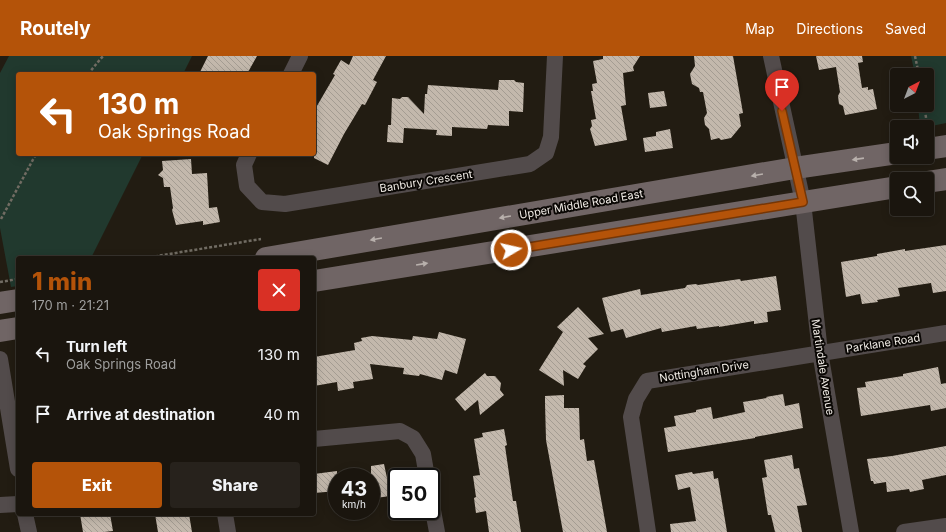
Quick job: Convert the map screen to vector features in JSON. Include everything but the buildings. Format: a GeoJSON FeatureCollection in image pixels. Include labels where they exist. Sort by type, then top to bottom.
{"type":"FeatureCollection","features":[{"type":"Feature","properties":{"kind":"main road"},"geometry":{"type":"LineString","coordinates":[[934,142],[946,146]]}},
{"type":"Feature","properties":{"kind":"main road","name":"Upper Middle Road East"},"geometry":{"type":"LineString","coordinates":[[278,256],[795,168],[890,154]]}},
{"type":"Feature","properties":{"kind":"main road"},"geometry":{"type":"LineString","coordinates":[[934,181],[946,179]]}},
{"type":"Feature","properties":{"kind":"main road"},"geometry":{"type":"LineString","coordinates":[[316,281],[890,188]]}},
{"type":"Feature","properties":{"kind":"main road"},"geometry":{"type":"LineString","coordinates":[[0,303],[16,300]]}},
{"type":"Feature","properties":{"kind":"main road"},"geometry":{"type":"LineString","coordinates":[[0,331],[16,328]]}},
{"type":"Feature","properties":{"kind":"street"},"geometry":{"type":"LineString","coordinates":[[292,72],[300,56]]}},
{"type":"Feature","properties":{"kind":"street","name":"Banbury Crescent"},"geometry":{"type":"LineString","coordinates":[[248,156],[244,165],[247,186],[262,202],[285,204],[530,164],[546,153],[551,137],[555,56]]}},
{"type":"Feature","properties":{"kind":"street","name":"Martindale Avenue"},"geometry":{"type":"LineString","coordinates":[[770,56],[803,202],[820,352],[850,532]]}},
{"type":"Feature","properties":{"kind":"street","name":"Parklane Road"},"geometry":{"type":"LineString","coordinates":[[820,352],[946,333]]}},
{"type":"Feature","properties":{"kind":"street","name":"Nottingham Drive"},"geometry":{"type":"LineString","coordinates":[[648,532],[631,417],[636,399],[648,381],[820,352]]}},
{"type":"Feature","properties":{"kind":"street"},"geometry":{"type":"LineString","coordinates":[[0,359],[16,458]]}},
{"type":"Feature","properties":{"kind":"street"},"geometry":{"type":"LineString","coordinates":[[316,439],[400,431],[413,438],[423,454],[425,468]]}},
{"type":"Feature","properties":{"kind":"street"},"geometry":{"type":"LineString","coordinates":[[0,505],[16,504]]}},
{"type":"Feature","properties":{"kind":"street"},"geometry":{"type":"LineString","coordinates":[[25,516],[28,532]]}},
{"type":"Feature","properties":{"kind":"street"},"geometry":{"type":"LineString","coordinates":[[225,516],[228,532]]}},
{"type":"Feature","properties":{"kind":"street"},"geometry":{"type":"LineString","coordinates":[[434,520],[436,532]]}},
{"type":"Feature","properties":{"kind":"street"},"geometry":{"type":"LineString","coordinates":[[904,532],[946,526]]}},
{"type":"Feature","properties":{"kind":"path"},"geometry":{"type":"LineString","coordinates":[[90,72],[103,56]]}},
{"type":"Feature","properties":{"kind":"path"},"geometry":{"type":"LineString","coordinates":[[915,56],[918,68]]}},
{"type":"Feature","properties":{"kind":"path"},"geometry":{"type":"LineString","coordinates":[[1,219],[35,156]]}},
{"type":"Feature","properties":{"kind":"path"},"geometry":{"type":"LineString","coordinates":[[0,282],[16,279]]}},
{"type":"Feature","properties":{"kind":"green space"},"geometry":{"type":"Polygon","coordinates":[[[9,56],[192,56],[184,72],[16,72],[16,156],[142,156],[92,256],[16,256],[16,286],[11,287],[0,228],[0,73],[9,56]]]}},
{"type":"Feature","properties":{"kind":"green space"},"geometry":{"type":"Polygon","coordinates":[[[911,56],[946,56],[946,123],[934,126],[934,120],[919,120],[919,112],[934,112],[934,68],[914,68],[911,56]]]}},
{"type":"Feature","properties":{"kind":"route"},"geometry":{"type":"LineString","coordinates":[[511,250],[803,202],[782,111]]}}]}
